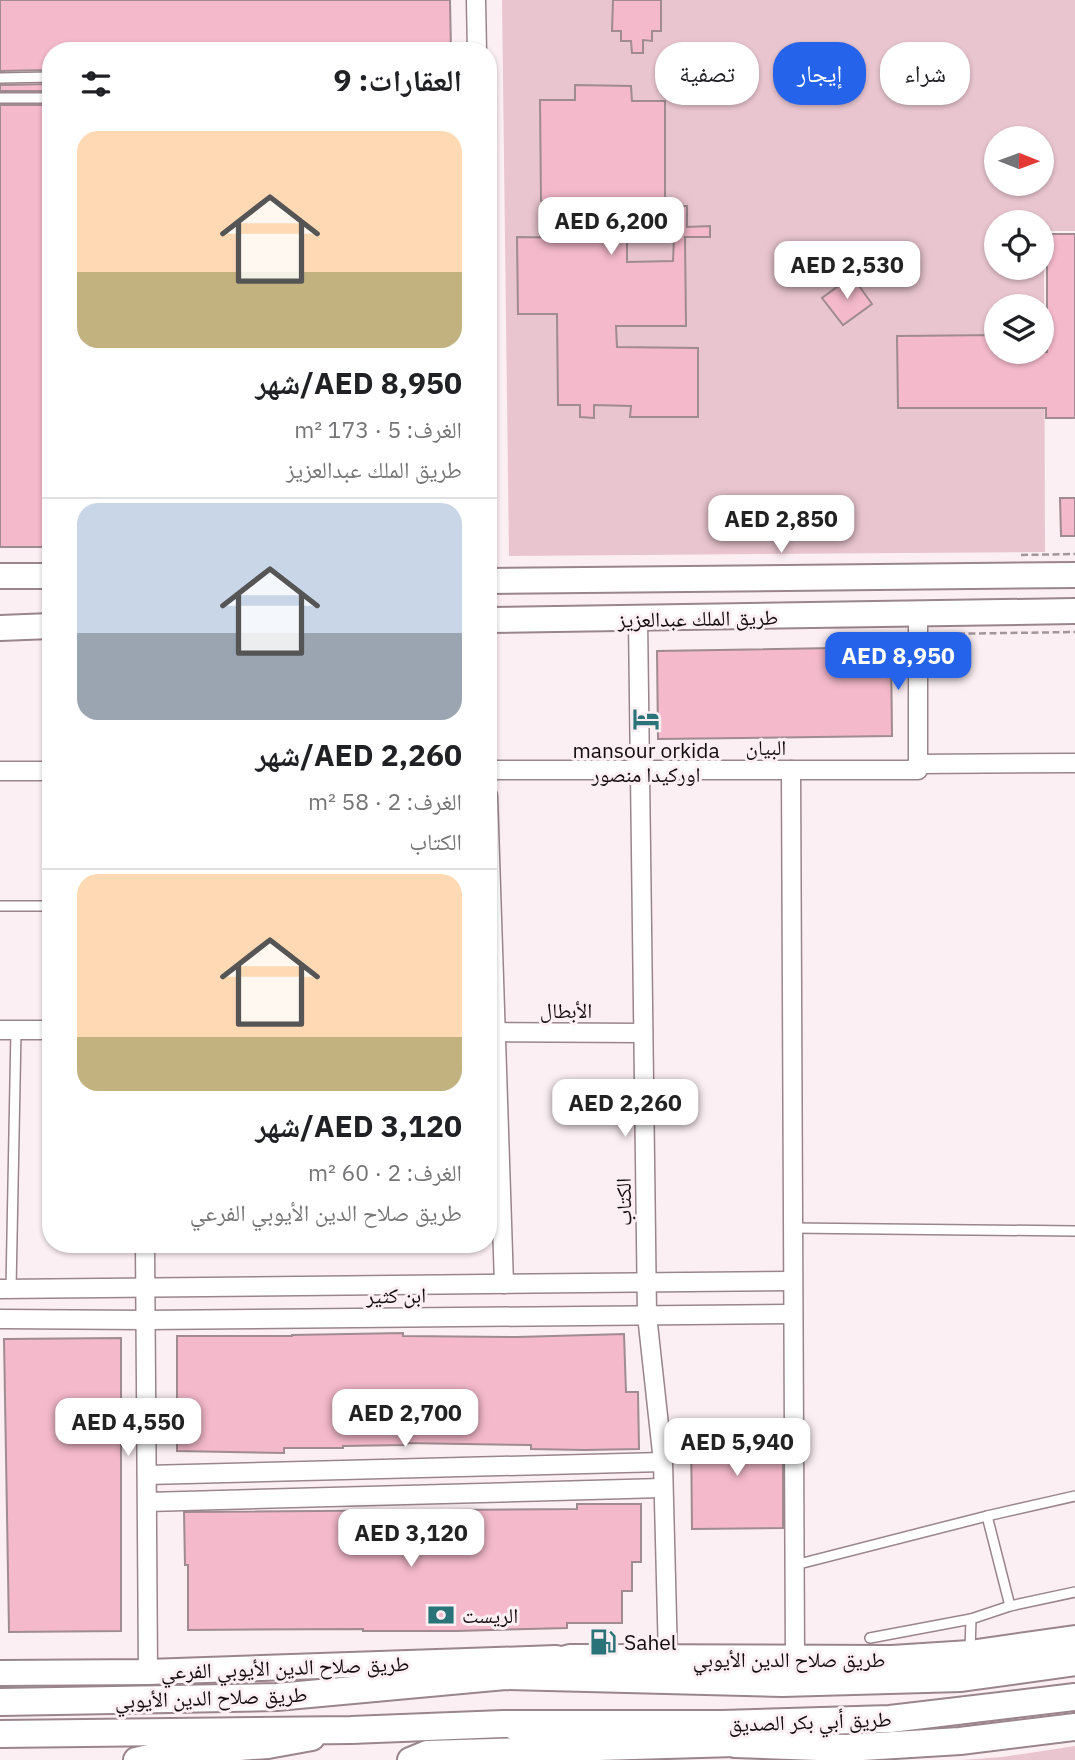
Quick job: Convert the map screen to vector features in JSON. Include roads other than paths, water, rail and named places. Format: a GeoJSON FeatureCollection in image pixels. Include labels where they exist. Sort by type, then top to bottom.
{"type":"FeatureCollection","features":[{"type":"Feature","properties":{"kind":"main road","name":"طريق الملك عبدالعزيز"},"geometry":{"type":"LineString","coordinates":[[497,581],[1075,575]]}},
{"type":"Feature","properties":{"kind":"main road"},"geometry":{"type":"LineString","coordinates":[[0,576],[42,576]]}},
{"type":"Feature","properties":{"kind":"main road","name":"طريق الملك عبدالعزيز"},"geometry":{"type":"LineString","coordinates":[[497,620],[1075,611]]}},
{"type":"Feature","properties":{"kind":"main road"},"geometry":{"type":"LineString","coordinates":[[0,628],[42,626]]}},
{"type":"Feature","properties":{"kind":"main road","name":"طريق صلاح الدين الأيوبي"},"geometry":{"type":"LineString","coordinates":[[505,1676],[570,1658],[892,1659],[970,1654],[1075,1639]]}},
{"type":"Feature","properties":{"kind":"main road","name":"طريق صلاح الدين الأيوبي الفرعي"},"geometry":{"type":"LineString","coordinates":[[0,1673],[148,1672],[570,1658]]}},
{"type":"Feature","properties":{"kind":"main road"},"geometry":{"type":"LineString","coordinates":[[734,1659],[782,1683]]}},
{"type":"Feature","properties":{"kind":"main road","name":"طريق أبي بكر الصديق"},"geometry":{"type":"LineString","coordinates":[[782,1683],[961,1678],[1075,1662]]}},
{"type":"Feature","properties":{"kind":"main road","name":"طريق صلاح الدين الأيوبي"},"geometry":{"type":"LineString","coordinates":[[0,1702],[277,1697],[505,1676],[782,1683]]}},
{"type":"Feature","properties":{"kind":"main road","name":"طريق أبي بكر الصديق"},"geometry":{"type":"LineString","coordinates":[[544,1724],[890,1719],[1075,1698]]}},
{"type":"Feature","properties":{"kind":"main road"},"geometry":{"type":"LineString","coordinates":[[735,1744],[781,1722]]}},
{"type":"Feature","properties":{"kind":"main road","name":"طريق صلاح الدين الأيوبي"},"geometry":{"type":"LineString","coordinates":[[503,1724],[569,1749]]}},
{"type":"Feature","properties":{"kind":"main road","name":"طريق صلاح الدين الأيوبي"},"geometry":{"type":"LineString","coordinates":[[0,1734],[351,1730],[544,1724]]}},
{"type":"Feature","properties":{"kind":"main road"},"geometry":{"type":"LineString","coordinates":[[410,1760],[427,1753],[735,1744],[846,1748],[960,1741],[1075,1727]]}},
{"type":"Feature","properties":{"kind":"main road"},"geometry":{"type":"LineString","coordinates":[[136,1760],[167,1753],[268,1746],[351,1730]]}},
{"type":"Feature","properties":{"kind":"street"},"geometry":{"type":"LineString","coordinates":[[476,0],[477,42]]}},
{"type":"Feature","properties":{"kind":"street"},"geometry":{"type":"LineString","coordinates":[[918,614],[918,767]]}},
{"type":"Feature","properties":{"kind":"street","name":"الكتاب"},"geometry":{"type":"LineString","coordinates":[[638,619],[647,1315],[663,1462],[668,1658]]}},
{"type":"Feature","properties":{"kind":"street","name":"البيان"},"geometry":{"type":"LineString","coordinates":[[497,770],[791,770],[1075,762]]}},
{"type":"Feature","properties":{"kind":"street"},"geometry":{"type":"LineString","coordinates":[[791,770],[795,1660]]}},
{"type":"Feature","properties":{"kind":"street"},"geometry":{"type":"LineString","coordinates":[[0,771],[42,771]]}},
{"type":"Feature","properties":{"kind":"street"},"geometry":{"type":"LineString","coordinates":[[8,1030],[42,1030]]}},
{"type":"Feature","properties":{"kind":"street","name":"الأبطال"},"geometry":{"type":"LineString","coordinates":[[497,1032],[643,1033]]}},
{"type":"Feature","properties":{"kind":"street"},"geometry":{"type":"LineString","coordinates":[[497,1190],[504,1284]]}},
{"type":"Feature","properties":{"kind":"street"},"geometry":{"type":"LineString","coordinates":[[145,1253],[148,1672]]}},
{"type":"Feature","properties":{"kind":"street","name":"ابن كثير"},"geometry":{"type":"LineString","coordinates":[[6,1289],[792,1281]]}},
{"type":"Feature","properties":{"kind":"street","name":"ابن كثير"},"geometry":{"type":"LineString","coordinates":[[0,1319],[792,1314]]}},
{"type":"Feature","properties":{"kind":"street"},"geometry":{"type":"LineString","coordinates":[[148,1475],[663,1462]]}},
{"type":"Feature","properties":{"kind":"street"},"geometry":{"type":"LineString","coordinates":[[148,1502],[662,1488]]}},
{"type":"Feature","properties":{"kind":"lane"},"geometry":{"type":"LineString","coordinates":[[0,78],[42,77]]}},
{"type":"Feature","properties":{"kind":"lane"},"geometry":{"type":"LineString","coordinates":[[0,98],[42,98]]}},
{"type":"Feature","properties":{"kind":"lane"},"geometry":{"type":"LineString","coordinates":[[0,906],[42,906]]}},
{"type":"Feature","properties":{"kind":"lane"},"geometry":{"type":"LineString","coordinates":[[6,1289],[8,1030]]}},
{"type":"Feature","properties":{"kind":"lane"},"geometry":{"type":"LineString","coordinates":[[792,1227],[1075,1231]]}},
{"type":"Feature","properties":{"kind":"lane"},"geometry":{"type":"LineString","coordinates":[[793,1565],[1075,1496]]}},
{"type":"Feature","properties":{"kind":"lane"},"geometry":{"type":"LineString","coordinates":[[987,1516],[1010,1606]]}},
{"type":"Feature","properties":{"kind":"lane"},"geometry":{"type":"LineString","coordinates":[[870,1637],[971,1619],[1010,1606],[1075,1592]]}},
{"type":"Feature","properties":{"kind":"lane"},"geometry":{"type":"LineString","coordinates":[[970,1654],[971,1619]]}},
{"type":"Feature","properties":{"kind":"place","name":"mansour orkida اوركيدا منصور"},"geometry":{"type":"Point","coordinates":[646,719]}},
{"type":"Feature","properties":{"kind":"place","name":"الريست"},"geometry":{"type":"Point","coordinates":[441,1615]}},
{"type":"Feature","properties":{"kind":"place","name":"Sahel"},"geometry":{"type":"Point","coordinates":[603,1642]}}]}
